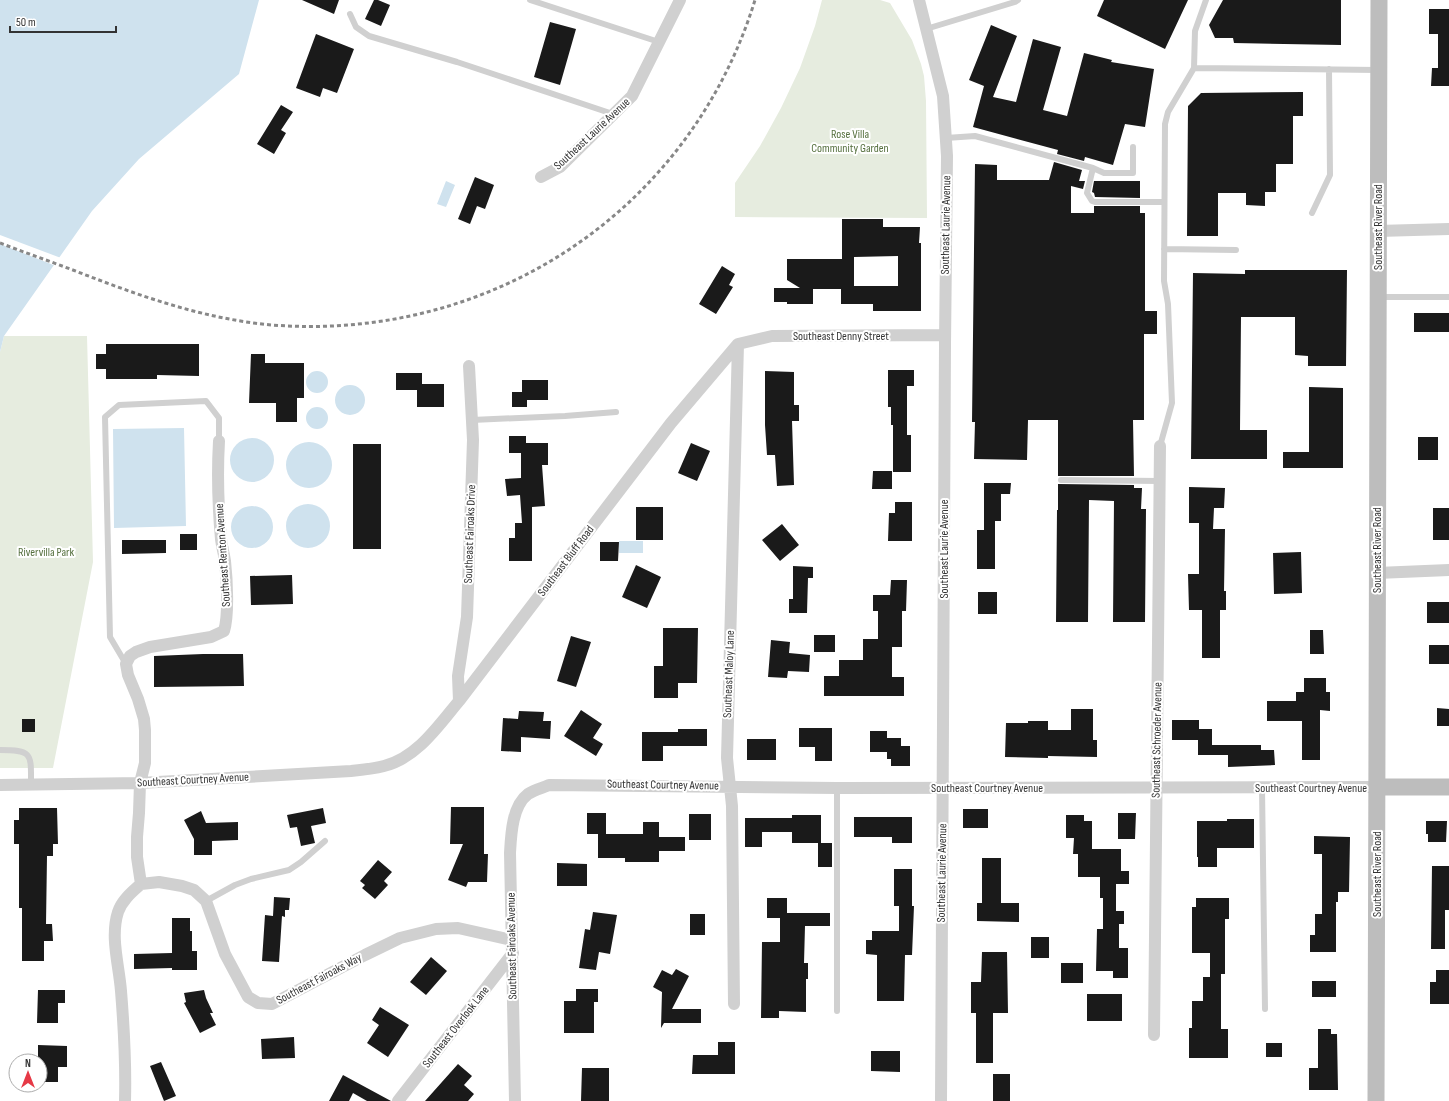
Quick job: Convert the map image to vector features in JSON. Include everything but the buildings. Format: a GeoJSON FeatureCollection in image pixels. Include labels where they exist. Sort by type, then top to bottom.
{"type":"FeatureCollection","features":[{"type":"Feature","properties":{"kind":"street","name":"Southeast Laurie Avenue"},"geometry":{"type":"LineString","coordinates":[[542,178],[560,167],[632,96],[680,0]]}},
{"type":"Feature","properties":{"kind":"street","name":"Southeast Laurie Avenue"},"geometry":{"type":"LineString","coordinates":[[919,0],[943,96],[946,138],[947,191],[941,1101]]}},
{"type":"Feature","properties":{"kind":"street","name":"Southeast River Road"},"geometry":{"type":"LineString","coordinates":[[1376,1101],[1379,0]]}},
{"type":"Feature","properties":{"kind":"street"},"geometry":{"type":"LineString","coordinates":[[1378,231],[1449,229]]}},
{"type":"Feature","properties":{"kind":"street","name":"Southeast Denny Street"},"geometry":{"type":"LineString","coordinates":[[738,344],[772,336],[945,335]]}},
{"type":"Feature","properties":{"kind":"street","name":"Southeast Bluff Road"},"geometry":{"type":"LineString","coordinates":[[385,766],[406,757],[426,740],[460,701],[671,423],[738,344]]}},
{"type":"Feature","properties":{"kind":"street","name":"Southeast Maloy Lane"},"geometry":{"type":"LineString","coordinates":[[734,1004],[732,806],[727,758],[738,344]]}},
{"type":"Feature","properties":{"kind":"street","name":"Southeast Fairoaks Drive"},"geometry":{"type":"LineString","coordinates":[[460,701],[458,676],[467,617],[473,440],[469,366]]}},
{"type":"Feature","properties":{"kind":"street","name":"Southeast Renton Avenue"},"geometry":{"type":"LineString","coordinates":[[126,664],[130,656],[150,647],[211,637],[224,631],[227,623],[227,609],[225,562],[221,542],[217,479],[219,441]]}},
{"type":"Feature","properties":{"kind":"street","name":"Southeast Schroeder Avenue"},"geometry":{"type":"LineString","coordinates":[[1154,1035],[1160,446]]}},
{"type":"Feature","properties":{"kind":"street"},"geometry":{"type":"LineString","coordinates":[[1377,573],[1449,570]]}},
{"type":"Feature","properties":{"kind":"street"},"geometry":{"type":"LineString","coordinates":[[126,664],[128,675],[144,719],[145,763],[140,783],[137,837],[137,857],[141,884]]}},
{"type":"Feature","properties":{"kind":"street","name":"Southeast Courtney Avenue"},"geometry":{"type":"LineString","coordinates":[[0,785],[140,783],[351,771],[385,766]]}},
{"type":"Feature","properties":{"kind":"street","name":"Southeast Courtney Avenue"},"geometry":{"type":"LineString","coordinates":[[528,794],[549,785],[836,788],[1449,787]]}},
{"type":"Feature","properties":{"kind":"street","name":"Southeast Fairoaks Avenue"},"geometry":{"type":"LineString","coordinates":[[515,1101],[510,853],[512,830],[517,810],[528,794]]}},
{"type":"Feature","properties":{"kind":"street"},"geometry":{"type":"LineString","coordinates":[[125,1101],[126,1061],[115,928],[118,912],[126,898],[141,884],[159,882],[182,886],[194,890],[206,901]]}},
{"type":"Feature","properties":{"kind":"street","name":"Southeast Fairoaks Way"},"geometry":{"type":"LineString","coordinates":[[206,901],[225,954],[248,997],[258,1003],[272,1004],[400,938],[436,929],[458,928],[512,940]]}},
{"type":"Feature","properties":{"kind":"street","name":"Southeast Overlook Lane"},"geometry":{"type":"LineString","coordinates":[[398,1101],[513,953]]}},
{"type":"Feature","properties":{"kind":"lane"},"geometry":{"type":"LineString","coordinates":[[530,0],[659,42]]}},
{"type":"Feature","properties":{"kind":"lane"},"geometry":{"type":"LineString","coordinates":[[926,29],[1001,3],[1015,2],[1018,0]]}},
{"type":"Feature","properties":{"kind":"lane"},"geometry":{"type":"LineString","coordinates":[[1160,446],[1172,403],[1168,304],[1164,281],[1164,124],[1168,112],[1194,68],[1195,31],[1206,0]]}},
{"type":"Feature","properties":{"kind":"lane"},"geometry":{"type":"LineString","coordinates":[[350,14],[356,27],[369,36],[457,62],[613,114]]}},
{"type":"Feature","properties":{"kind":"lane"},"geometry":{"type":"LineString","coordinates":[[1194,68],[1378,70]]}},
{"type":"Feature","properties":{"kind":"lane"},"geometry":{"type":"LineString","coordinates":[[1312,213],[1330,175],[1329,69]]}},
{"type":"Feature","properties":{"kind":"lane"},"geometry":{"type":"LineString","coordinates":[[946,138],[975,136],[1104,172],[1133,172],[1133,147]]}},
{"type":"Feature","properties":{"kind":"lane"},"geometry":{"type":"LineString","coordinates":[[1093,168],[1087,193],[1092,201],[1164,202]]}},
{"type":"Feature","properties":{"kind":"lane"},"geometry":{"type":"LineString","coordinates":[[1164,250],[1236,250]]}},
{"type":"Feature","properties":{"kind":"lane"},"geometry":{"type":"LineString","coordinates":[[1378,297],[1449,297]]}},
{"type":"Feature","properties":{"kind":"lane"},"geometry":{"type":"LineString","coordinates":[[126,664],[110,637],[105,417],[119,405],[206,401],[219,418],[219,441]]}},
{"type":"Feature","properties":{"kind":"lane"},"geometry":{"type":"LineString","coordinates":[[472,420],[558,417],[616,412]]}},
{"type":"Feature","properties":{"kind":"lane"},"geometry":{"type":"LineString","coordinates":[[1061,480],[1160,481]]}},
{"type":"Feature","properties":{"kind":"lane"},"geometry":{"type":"LineString","coordinates":[[0,750],[17,750],[26,753],[31,761],[31,784]]}},
{"type":"Feature","properties":{"kind":"lane"},"geometry":{"type":"LineString","coordinates":[[836,788],[837,1011]]}},
{"type":"Feature","properties":{"kind":"lane"},"geometry":{"type":"LineString","coordinates":[[1262,788],[1265,1009]]}},
{"type":"Feature","properties":{"kind":"lane"},"geometry":{"type":"LineString","coordinates":[[206,901],[235,885],[251,879],[289,870],[301,862],[325,841]]}},
{"type":"Feature","properties":{"kind":"green space","name":"Rose Villa Community Garden"},"geometry":{"type":"Polygon","coordinates":[[[822,0],[880,0],[890,3],[912,40],[924,76],[926,101],[927,218],[735,217],[735,183],[760,146],[781,108],[800,68],[815,26],[822,0]]]}},
{"type":"Feature","properties":{"kind":"green space","name":"Rivervilla Park"},"geometry":{"type":"Polygon","coordinates":[[[4,336],[87,336],[93,562],[53,768],[0,768],[0,352],[4,336]]]}},
{"type":"Feature","properties":{"kind":"water"},"geometry":{"type":"Polygon","coordinates":[[[0,0],[259,0],[239,74],[139,159],[92,211],[4,336],[0,352],[0,0]]]}},
{"type":"Feature","properties":{"kind":"water"},"geometry":{"type":"Polygon","coordinates":[[[446,181],[455,185],[446,207],[437,204],[446,181]]]}},
{"type":"Feature","properties":{"kind":"water"},"geometry":{"type":"Polygon","coordinates":[[[317,371],[325,374],[328,382],[325,390],[317,393],[309,390],[306,382],[309,374],[317,371]]]}},
{"type":"Feature","properties":{"kind":"water"},"geometry":{"type":"Polygon","coordinates":[[[350,385],[361,389],[365,400],[361,411],[350,415],[339,411],[335,400],[339,389],[350,385]]]}},
{"type":"Feature","properties":{"kind":"water"},"geometry":{"type":"Polygon","coordinates":[[[317,407],[325,410],[328,418],[325,426],[317,429],[309,426],[306,418],[309,410],[317,407]]]}},
{"type":"Feature","properties":{"kind":"water"},"geometry":{"type":"Polygon","coordinates":[[[184,428],[186,526],[114,528],[113,429],[184,428]]]}},
{"type":"Feature","properties":{"kind":"water"},"geometry":{"type":"Polygon","coordinates":[[[248,438],[256,438],[268,444],[274,456],[274,464],[268,476],[256,482],[248,482],[236,476],[230,464],[230,456],[236,444],[248,438]]]}},
{"type":"Feature","properties":{"kind":"water"},"geometry":{"type":"Polygon","coordinates":[[[314,442],[326,448],[331,456],[331,474],[326,482],[318,487],[304,488],[292,482],[287,474],[286,460],[292,448],[300,443],[314,442]]]}},
{"type":"Feature","properties":{"kind":"water"},"geometry":{"type":"Polygon","coordinates":[[[304,504],[312,504],[317,505],[324,510],[329,517],[329,535],[324,542],[317,547],[304,548],[296,545],[289,538],[286,530],[286,522],[289,514],[296,507],[304,504]]]}},
{"type":"Feature","properties":{"kind":"water"},"geometry":{"type":"Polygon","coordinates":[[[248,506],[256,506],[264,509],[270,515],[273,527],[270,539],[264,545],[256,548],[248,548],[240,545],[234,539],[231,531],[231,523],[234,515],[240,509],[248,506]]]}},
{"type":"Feature","properties":{"kind":"water"},"geometry":{"type":"Polygon","coordinates":[[[619,541],[643,541],[643,553],[619,553],[619,541]]]}},
{"type":"Feature","properties":{"kind":"pier"},"geometry":{"type":"Polygon","coordinates":[[[0,235],[61,258],[56,266],[0,244],[0,235]]]}},
{"type":"Feature","properties":{"kind":"railway"},"geometry":{"type":"LineString","coordinates":[[0,243],[149,298],[197,312],[247,322],[272,325],[353,325],[431,311],[504,285],[571,248],[631,200],[683,142],[725,75],[755,0]]}}]}
